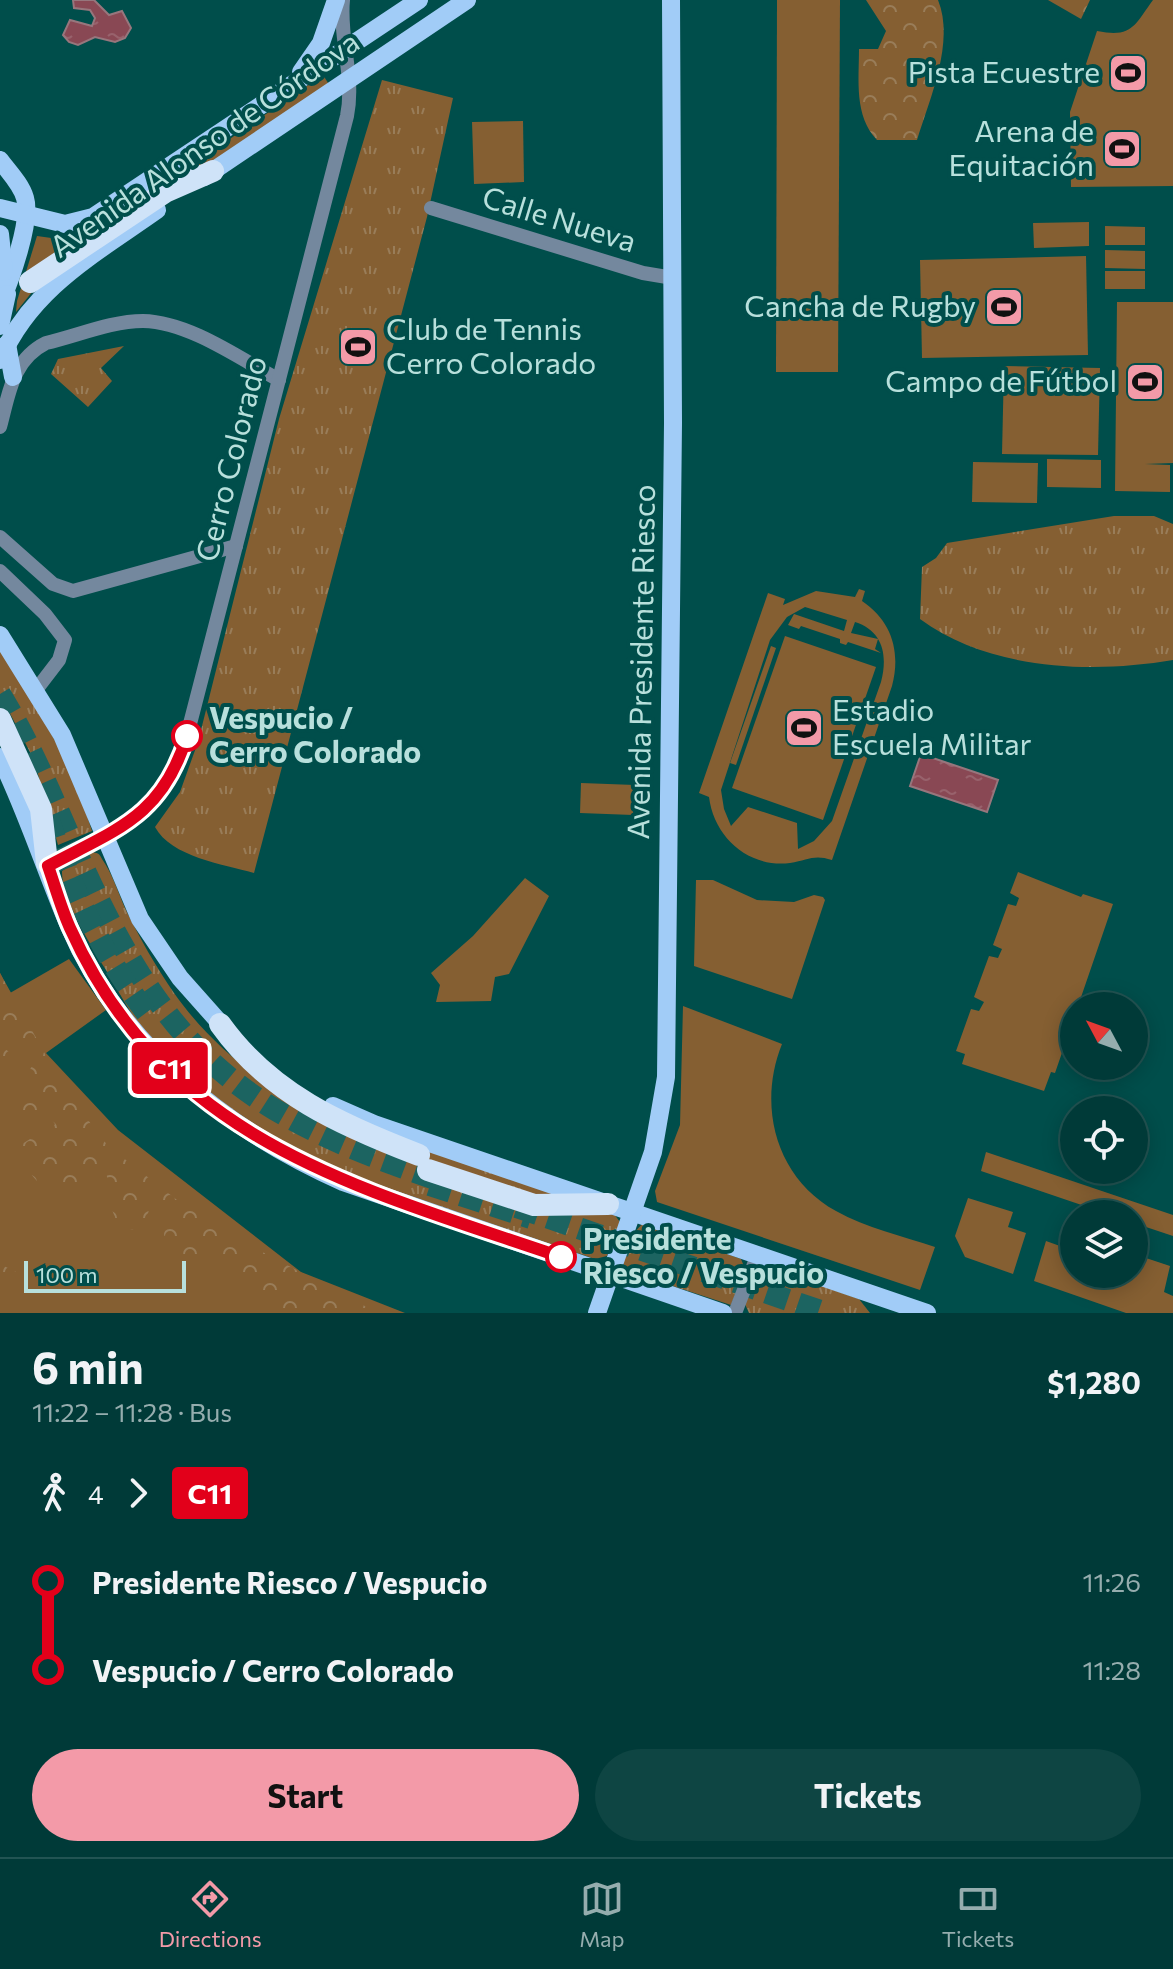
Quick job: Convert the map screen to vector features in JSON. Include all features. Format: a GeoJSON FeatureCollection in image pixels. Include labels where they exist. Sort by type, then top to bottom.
{"type":"FeatureCollection","features":[{"type":"Feature","properties":{"kind":"highway"},"geometry":{"type":"LineString","coordinates":[[13,284],[154,198],[213,171]]}},
{"type":"Feature","properties":{"kind":"highway"},"geometry":{"type":"LineString","coordinates":[[0,719],[41,809],[47,864]]}},
{"type":"Feature","properties":{"kind":"highway"},"geometry":{"type":"LineString","coordinates":[[220,1024],[249,1061],[297,1099],[423,1163],[534,1205],[608,1204]]}},
{"type":"Feature","properties":{"kind":"main road"},"geometry":{"type":"LineString","coordinates":[[292,84],[321,43],[336,0]]}},
{"type":"Feature","properties":{"kind":"main road","name":"Avenida Alonso de Córdova"},"geometry":{"type":"LineString","coordinates":[[0,208],[65,224],[93,217],[419,0]]}},
{"type":"Feature","properties":{"kind":"main road","name":"Avenida Alonso de Córdova"},"geometry":{"type":"LineString","coordinates":[[5,341],[39,298],[62,276],[467,0]]}},
{"type":"Feature","properties":{"kind":"main road","name":"Avenida Presidente Riesco"},"geometry":{"type":"LineString","coordinates":[[597,1313],[657,1135],[666,1068],[673,278],[671,0]]}},
{"type":"Feature","properties":{"kind":"main road"},"geometry":{"type":"LineString","coordinates":[[0,160],[22,192],[25,214],[5,341],[13,377]]}},
{"type":"Feature","properties":{"kind":"main road"},"geometry":{"type":"LineString","coordinates":[[0,234],[5,264],[13,284]]}},
{"type":"Feature","properties":{"kind":"main road"},"geometry":{"type":"LineString","coordinates":[[0,304],[13,284]]}},
{"type":"Feature","properties":{"kind":"main road"},"geometry":{"type":"LineString","coordinates":[[0,635],[36,690],[70,752],[124,889],[151,938],[180,978],[220,1024],[288,1081],[344,1112],[927,1313]]}},
{"type":"Feature","properties":{"kind":"main road"},"geometry":{"type":"LineString","coordinates":[[0,757],[47,864],[69,926],[103,989],[170,1069],[233,1122],[286,1155],[343,1182],[723,1313]]}},
{"type":"Feature","properties":{"kind":"street","name":"Cerro Colorado"},"geometry":{"type":"LineString","coordinates":[[47,864],[104,836],[154,803],[175,770],[189,730],[347,116],[350,78],[343,0]]}},
{"type":"Feature","properties":{"kind":"street","name":"Calle Nueva"},"geometry":{"type":"LineString","coordinates":[[431,208],[643,273],[673,278]]}},
{"type":"Feature","properties":{"kind":"street"},"geometry":{"type":"LineString","coordinates":[[0,427],[13,377],[23,360],[46,343],[142,321],[188,333],[279,380]]}},
{"type":"Feature","properties":{"kind":"street"},"geometry":{"type":"LineString","coordinates":[[0,537],[59,588],[78,591],[236,546]]}},
{"type":"Feature","properties":{"kind":"street"},"geometry":{"type":"LineString","coordinates":[[27,563],[29,598]]}},
{"type":"Feature","properties":{"kind":"street"},"geometry":{"type":"LineString","coordinates":[[0,571],[61,632],[66,645],[36,690]]}},
{"type":"Feature","properties":{"kind":"street"},"geometry":{"type":"LineString","coordinates":[[735,1313],[758,1254]]}},
{"type":"Feature","properties":{"kind":"green space"},"geometry":{"type":"Polygon","coordinates":[[[777,0],[840,0],[838,372],[776,372],[777,0]]]}},
{"type":"Feature","properties":{"kind":"green space"},"geometry":{"type":"Polygon","coordinates":[[[866,0],[938,0],[943,16],[942,52],[917,140],[877,140],[864,120],[859,97],[859,49],[878,49],[886,31],[866,0]]]}},
{"type":"Feature","properties":{"kind":"green space"},"geometry":{"type":"Polygon","coordinates":[[[1048,0],[1090,0],[1081,19],[1048,0]]]}},
{"type":"Feature","properties":{"kind":"green space"},"geometry":{"type":"Polygon","coordinates":[[[1153,0],[1173,0],[1173,186],[1071,187],[1070,112],[1097,31],[1118,33],[1131,28],[1153,0]]]}},
{"type":"Feature","properties":{"kind":"green space"},"geometry":{"type":"Polygon","coordinates":[[[323,75],[330,86],[208,168],[151,193],[323,75]]]}},
{"type":"Feature","properties":{"kind":"green space"},"geometry":{"type":"Polygon","coordinates":[[[382,80],[453,98],[427,217],[254,873],[185,852],[173,846],[155,827],[180,792],[198,742],[279,419],[382,80]]]}},
{"type":"Feature","properties":{"kind":"green space"},"geometry":{"type":"Polygon","coordinates":[[[523,121],[524,182],[474,184],[472,122],[523,121]]]}},
{"type":"Feature","properties":{"kind":"green space"},"geometry":{"type":"Polygon","coordinates":[[[1089,222],[1089,246],[1034,248],[1033,223],[1089,222]]]}},
{"type":"Feature","properties":{"kind":"green space"},"geometry":{"type":"Polygon","coordinates":[[[1105,226],[1145,227],[1145,245],[1105,245],[1105,226]]]}},
{"type":"Feature","properties":{"kind":"green space"},"geometry":{"type":"Polygon","coordinates":[[[37,236],[73,241],[16,312],[17,301],[37,236]]]}},
{"type":"Feature","properties":{"kind":"green space"},"geometry":{"type":"Polygon","coordinates":[[[1105,250],[1145,251],[1145,269],[1105,268],[1105,250]]]}},
{"type":"Feature","properties":{"kind":"green space","name":"Cancha de Rugby"},"geometry":{"type":"Polygon","coordinates":[[[1086,256],[1088,355],[922,358],[920,260],[1086,256]]]}},
{"type":"Feature","properties":{"kind":"green space"},"geometry":{"type":"Polygon","coordinates":[[[1105,271],[1145,271],[1145,289],[1105,289],[1105,271]]]}},
{"type":"Feature","properties":{"kind":"green space","name":"Campo de Fútbol"},"geometry":{"type":"Polygon","coordinates":[[[1117,302],[1173,302],[1173,463],[1145,464],[1170,465],[1170,492],[1115,491],[1117,302]]]}},
{"type":"Feature","properties":{"kind":"green space"},"geometry":{"type":"Polygon","coordinates":[[[124,346],[101,368],[112,381],[88,407],[51,374],[58,359],[124,346]]]}},
{"type":"Feature","properties":{"kind":"green space"},"geometry":{"type":"Polygon","coordinates":[[[1004,366],[1100,368],[1098,455],[1002,454],[1004,366]]]}},
{"type":"Feature","properties":{"kind":"green space"},"geometry":{"type":"Polygon","coordinates":[[[1047,459],[1101,460],[1101,488],[1047,487],[1047,459]]]}},
{"type":"Feature","properties":{"kind":"green space"},"geometry":{"type":"Polygon","coordinates":[[[973,462],[1038,463],[1037,503],[972,502],[973,462]]]}},
{"type":"Feature","properties":{"kind":"green space"},"geometry":{"type":"Polygon","coordinates":[[[1114,516],[1154,516],[1173,524],[1173,660],[1109,667],[1042,664],[977,649],[947,636],[920,619],[922,567],[936,558],[947,543],[1114,516]]]}},
{"type":"Feature","properties":{"kind":"green space"},"geometry":{"type":"Polygon","coordinates":[[[859,589],[865,591],[862,601],[887,628],[894,649],[895,673],[832,860],[816,858],[775,863],[747,855],[726,837],[712,812],[709,797],[699,793],[768,593],[785,599],[783,605],[816,591],[855,597],[859,589]],[[805,607],[787,617],[770,640],[721,790],[731,826],[748,807],[797,823],[798,849],[814,841],[832,821],[881,682],[884,662],[878,639],[875,649],[881,653],[848,642],[846,645],[840,643],[840,639],[801,626],[799,629],[788,625],[794,614],[844,631],[847,620],[805,607]],[[855,622],[851,633],[878,639],[872,631],[855,622]]]}},
{"type":"Feature","properties":{"kind":"green space","name":"Estadio Escuela Militar"},"geometry":{"type":"Polygon","coordinates":[[[785,636],[876,667],[823,820],[732,788],[785,636]]]}},
{"type":"Feature","properties":{"kind":"green space"},"geometry":{"type":"Polygon","coordinates":[[[0,645],[72,770],[92,831],[58,845],[34,760],[0,694],[0,645]]]}},
{"type":"Feature","properties":{"kind":"green space"},"geometry":{"type":"Polygon","coordinates":[[[771,646],[776,648],[736,765],[730,763],[771,646]]]}},
{"type":"Feature","properties":{"kind":"green space"},"geometry":{"type":"Polygon","coordinates":[[[581,783],[635,785],[633,815],[580,813],[581,783]]]}},
{"type":"Feature","properties":{"kind":"green space"},"geometry":{"type":"Polygon","coordinates":[[[93,852],[106,864],[136,930],[174,993],[224,1050],[253,1073],[315,1113],[417,1159],[423,1147],[564,1195],[528,1197],[511,1194],[425,1165],[422,1177],[479,1198],[523,1209],[614,1214],[620,1222],[607,1256],[595,1259],[354,1179],[296,1153],[241,1122],[191,1084],[137,1021],[93,949],[66,894],[62,871],[93,852]]]}},
{"type":"Feature","properties":{"kind":"green space"},"geometry":{"type":"Polygon","coordinates":[[[1018,872],[1081,897],[1083,894],[1113,904],[1083,992],[1060,992],[1060,1059],[1044,1091],[962,1064],[965,1054],[956,1051],[971,1009],[979,1011],[984,1002],[974,997],[989,956],[998,958],[1002,949],[993,945],[1008,904],[1016,906],[1019,898],[1010,893],[1018,872]]]}},
{"type":"Feature","properties":{"kind":"green space"},"geometry":{"type":"Polygon","coordinates":[[[525,878],[549,896],[509,974],[495,977],[491,1001],[436,1002],[440,985],[431,973],[473,936],[525,878]]]}},
{"type":"Feature","properties":{"kind":"green space"},"geometry":{"type":"Polygon","coordinates":[[[696,880],[713,880],[757,900],[794,902],[814,895],[823,897],[825,900],[792,999],[694,966],[696,880]]]}},
{"type":"Feature","properties":{"kind":"green space"},"geometry":{"type":"Polygon","coordinates":[[[69,959],[106,1010],[46,1053],[118,1130],[301,1272],[405,1313],[0,1313],[0,973],[10,993],[69,959]]]}},
{"type":"Feature","properties":{"kind":"green space"},"geometry":{"type":"Polygon","coordinates":[[[0,973],[49,1061],[0,1037],[0,973]]]}},
{"type":"Feature","properties":{"kind":"green space"},"geometry":{"type":"Polygon","coordinates":[[[683,1006],[782,1044],[771,1092],[777,1138],[786,1160],[815,1197],[836,1211],[872,1227],[935,1247],[920,1290],[657,1202],[655,1191],[680,1125],[683,1006]]]}},
{"type":"Feature","properties":{"kind":"green space"},"geometry":{"type":"Polygon","coordinates":[[[1,1046],[12,1055],[17,1065],[15,1076],[0,1085],[1,1046]]]}},
{"type":"Feature","properties":{"kind":"green space"},"geometry":{"type":"Polygon","coordinates":[[[32,1065],[68,1094],[108,1146],[177,1200],[232,1236],[378,1313],[277,1312],[234,1280],[224,1264],[187,1256],[166,1243],[164,1234],[168,1217],[157,1206],[150,1208],[141,1231],[119,1227],[110,1205],[117,1191],[107,1177],[106,1169],[98,1165],[87,1177],[68,1186],[60,1182],[43,1188],[17,1158],[19,1146],[30,1139],[45,1140],[55,1124],[43,1108],[16,1119],[19,1107],[36,1082],[28,1075],[32,1065]]]}},
{"type":"Feature","properties":{"kind":"green space"},"geometry":{"type":"Polygon","coordinates":[[[986,1152],[1060,1177],[1060,1184],[1081,1184],[1128,1200],[1067,1200],[981,1171],[986,1152]]]}},
{"type":"Feature","properties":{"kind":"green space"},"geometry":{"type":"Polygon","coordinates":[[[968,1198],[1013,1212],[1008,1227],[1026,1233],[1013,1274],[965,1257],[955,1236],[968,1198]]]}},
{"type":"Feature","properties":{"kind":"green space"},"geometry":{"type":"Polygon","coordinates":[[[1148,1207],[1173,1215],[1173,1236],[1148,1228],[1148,1207]]]}},
{"type":"Feature","properties":{"kind":"green space"},"geometry":{"type":"Polygon","coordinates":[[[643,1224],[741,1259],[745,1269],[731,1305],[624,1270],[628,1245],[643,1224]]]}},
{"type":"Feature","properties":{"kind":"green space"},"geometry":{"type":"Polygon","coordinates":[[[1046,1241],[1060,1246],[1060,1288],[1148,1288],[1148,1259],[1170,1266],[1164,1292],[1173,1296],[1173,1313],[1126,1313],[1034,1281],[1046,1241]]]}},
{"type":"Feature","properties":{"kind":"green space"},"geometry":{"type":"Polygon","coordinates":[[[0,1264],[18,1273],[23,1284],[16,1292],[0,1281],[0,1264]]]}},
{"type":"Feature","properties":{"kind":"green space"},"geometry":{"type":"Polygon","coordinates":[[[765,1266],[859,1299],[870,1313],[749,1313],[745,1304],[758,1271],[765,1266]]]}},
{"type":"Feature","properties":{"kind":"water"},"geometry":{"type":"Polygon","coordinates":[[[73,0],[94,0],[109,15],[122,11],[131,28],[125,38],[115,42],[95,37],[78,45],[69,42],[63,35],[70,20],[92,26],[95,18],[90,10],[74,8],[73,0]]]}},
{"type":"Feature","properties":{"kind":"water"},"geometry":{"type":"Polygon","coordinates":[[[921,754],[998,780],[987,812],[910,786],[921,754]]]}},
{"type":"Feature","properties":{"kind":"tunnel"},"geometry":{"type":"LineString","coordinates":[[0,694],[26,741],[92,886],[125,949],[158,1001],[193,1044],[232,1080],[275,1110],[324,1136],[447,1183]]}},
{"type":"Feature","properties":{"kind":"tunnel"},"geometry":{"type":"LineString","coordinates":[[48,817],[67,871],[90,921],[117,970],[149,1016]]}},
{"type":"Feature","properties":{"kind":"tunnel"},"geometry":{"type":"LineString","coordinates":[[430,1185],[531,1218]]}},
{"type":"Feature","properties":{"kind":"tunnel"},"geometry":{"type":"LineString","coordinates":[[517,1207],[826,1313]]}},
{"type":"Feature","properties":{"kind":"bus line","name":"C11"},"geometry":{"type":"LineString","coordinates":[[187,736],[175,770],[154,803],[122,826],[48,866],[69,926],[103,989],[152,1050],[192,1089],[233,1122],[286,1155],[343,1182],[561,1257]]}},
{"type":"Feature","properties":{"kind":"place","name":"Pista Ecuestre"},"geometry":{"type":"Point","coordinates":[1128,73]}},
{"type":"Feature","properties":{"kind":"place","name":"Arena de Equitación"},"geometry":{"type":"Point","coordinates":[1122,149]}},
{"type":"Feature","properties":{"kind":"place","name":"Cancha de Rugby"},"geometry":{"type":"Point","coordinates":[1004,307]}},
{"type":"Feature","properties":{"kind":"place","name":"Club de Tennis Cerro Colorado"},"geometry":{"type":"Point","coordinates":[358,347]}},
{"type":"Feature","properties":{"kind":"place","name":"Campo de Fútbol"},"geometry":{"type":"Point","coordinates":[1145,382]}},
{"type":"Feature","properties":{"kind":"place","name":"Estadio Escuela Militar"},"geometry":{"type":"Point","coordinates":[804,728]}},
{"type":"Feature","properties":{"kind":"place","name":"Vespucio / Cerro Colorado"},"geometry":{"type":"Point","coordinates":[187,736]}},
{"type":"Feature","properties":{"kind":"place","name":"Presidente Riesco / Vespucio"},"geometry":{"type":"Point","coordinates":[561,1257]}}]}
